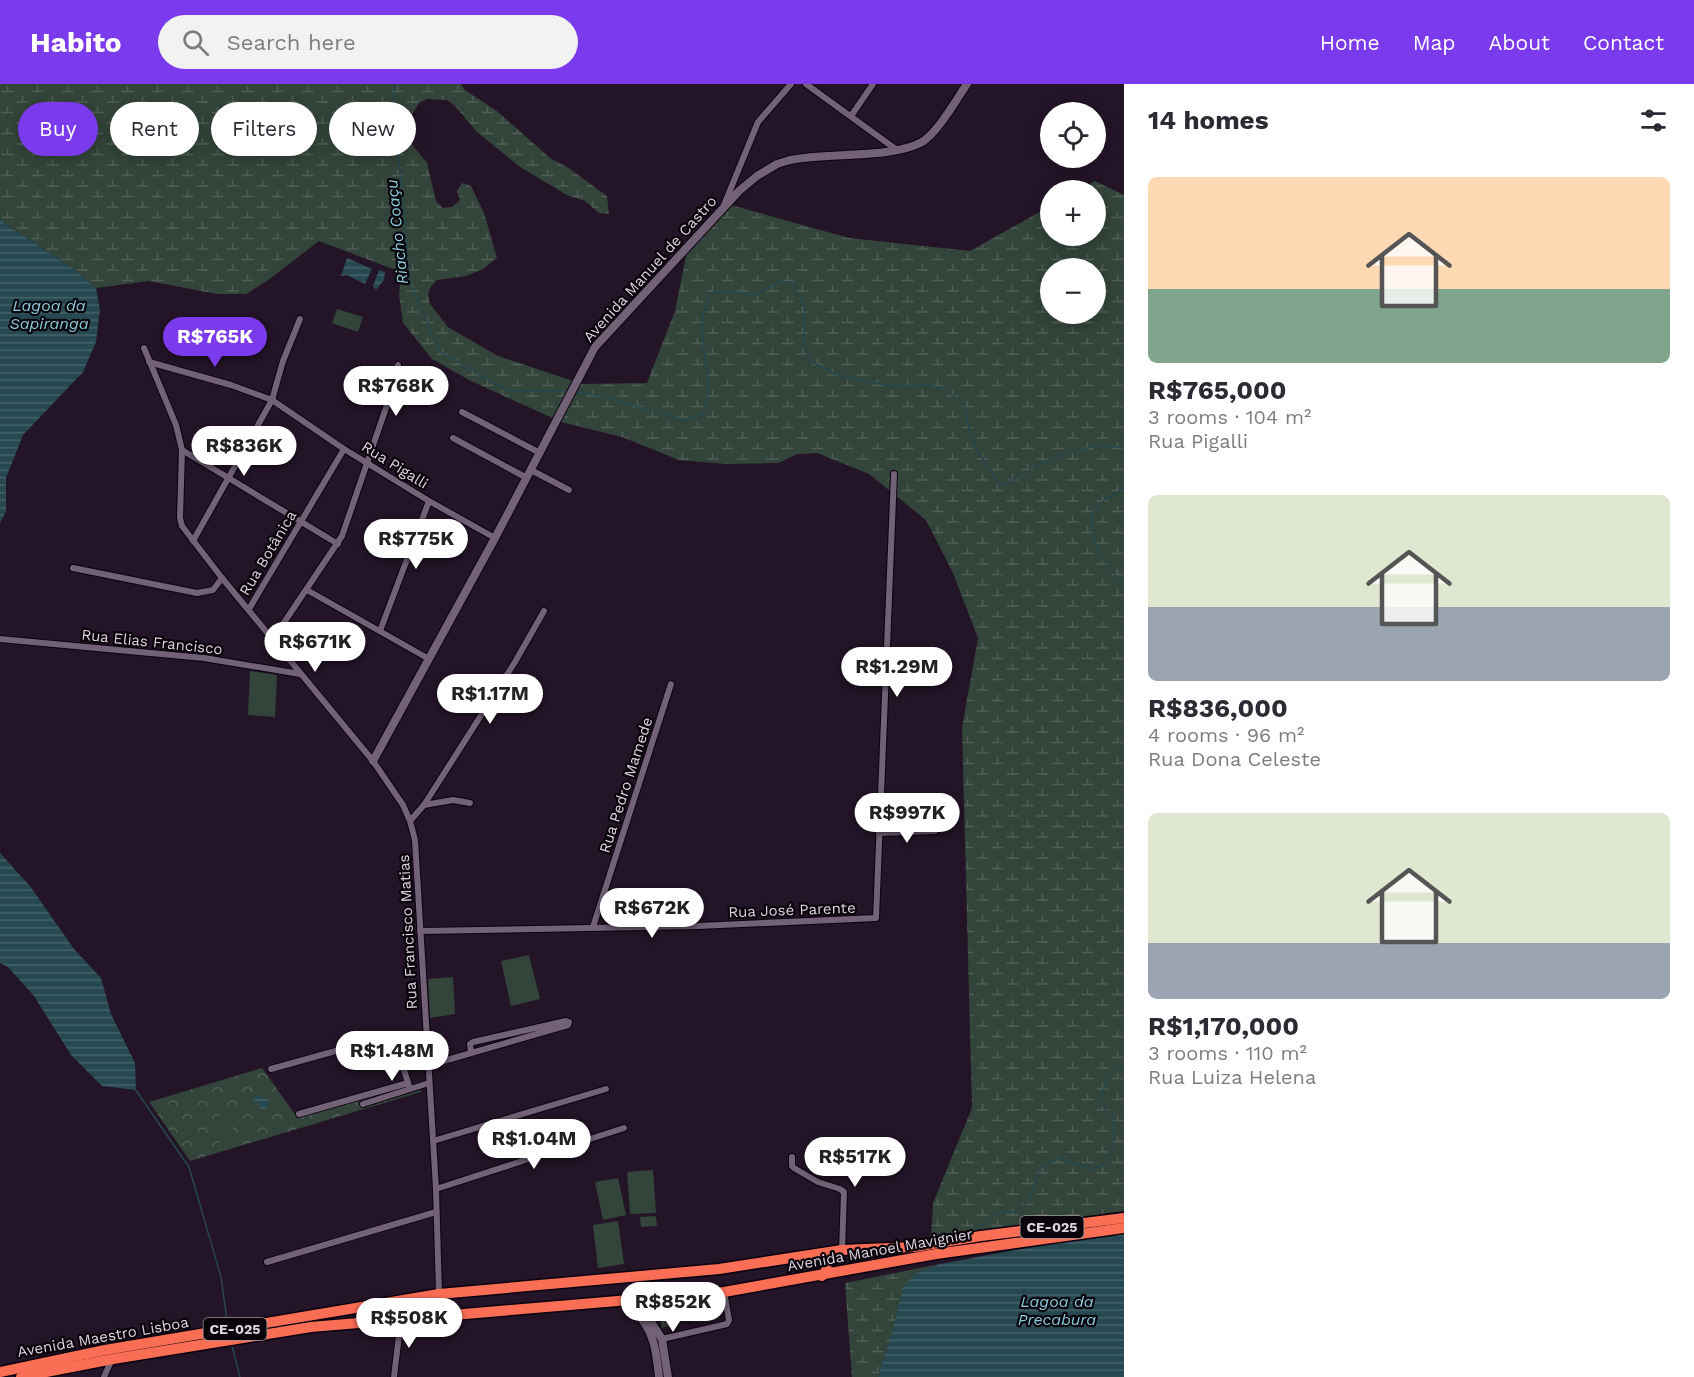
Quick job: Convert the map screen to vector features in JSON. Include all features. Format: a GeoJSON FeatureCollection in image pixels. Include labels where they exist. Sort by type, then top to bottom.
{"type":"FeatureCollection","features":[{"type":"Feature","properties":{"kind":"highway","name":"Avenida Manoel Mavignier"},"geometry":{"type":"LineString","coordinates":[[640,1299],[724,1292],[822,1276],[935,1249],[1124,1218]]}},
{"type":"Feature","properties":{"kind":"highway","name":"Avenida Manoel Mavignier"},"geometry":{"type":"LineString","coordinates":[[983,1241],[1124,1228]]}},
{"type":"Feature","properties":{"kind":"highway","name":"Avenida Manoel Mavignier"},"geometry":{"type":"LineString","coordinates":[[639,1276],[719,1269],[842,1250],[935,1249]]}},
{"type":"Feature","properties":{"kind":"highway"},"geometry":{"type":"LineString","coordinates":[[814,1255],[827,1262],[826,1271],[822,1276]]}},
{"type":"Feature","properties":{"kind":"highway","name":"Avenida Maestro Lisboa"},"geometry":{"type":"LineString","coordinates":[[0,1372],[105,1350],[439,1294],[639,1276]]}},
{"type":"Feature","properties":{"kind":"highway"},"geometry":{"type":"LineString","coordinates":[[469,1313],[462,1306],[461,1299],[470,1290]]}},
{"type":"Feature","properties":{"kind":"highway","name":"Avenida Maestro Lisboa"},"geometry":{"type":"LineString","coordinates":[[21,1377],[112,1359],[311,1326],[640,1299]]}},
{"type":"Feature","properties":{"kind":"street"},"geometry":{"type":"LineString","coordinates":[[724,207],[758,122],[791,84]]}},
{"type":"Feature","properties":{"kind":"street"},"geometry":{"type":"LineString","coordinates":[[806,84],[897,150]]}},
{"type":"Feature","properties":{"kind":"street"},"geometry":{"type":"LineString","coordinates":[[851,116],[873,84]]}},
{"type":"Feature","properties":{"kind":"street","name":"Avenida Manuel de Castro"},"geometry":{"type":"LineString","coordinates":[[373,761],[495,538],[595,347],[724,207],[758,176],[784,161],[897,150],[925,139],[933,132],[967,84]]}},
{"type":"Feature","properties":{"kind":"street"},"geometry":{"type":"LineString","coordinates":[[194,541],[272,400],[283,361],[300,319]]}},
{"type":"Feature","properties":{"kind":"street","name":"Rua Francisco Matias"},"geometry":{"type":"LineString","coordinates":[[144,348],[176,425],[182,450],[181,522],[222,578],[373,761],[400,800],[410,821],[415,840],[436,1189],[439,1294]]}},
{"type":"Feature","properties":{"kind":"street","name":"Rua Pigalli"},"geometry":{"type":"LineString","coordinates":[[149,362],[231,385],[272,400],[344,449],[495,538]]}},
{"type":"Feature","properties":{"kind":"street"},"geometry":{"type":"LineString","coordinates":[[273,639],[346,529],[389,399],[398,364]]}},
{"type":"Feature","properties":{"kind":"street"},"geometry":{"type":"LineString","coordinates":[[462,412],[540,453]]}},
{"type":"Feature","properties":{"kind":"street"},"geometry":{"type":"LineString","coordinates":[[453,438],[569,490]]}},
{"type":"Feature","properties":{"kind":"street","name":"Rua Botânica"},"geometry":{"type":"LineString","coordinates":[[249,609],[344,449]]}},
{"type":"Feature","properties":{"kind":"street"},"geometry":{"type":"LineString","coordinates":[[182,450],[338,544]]}},
{"type":"Feature","properties":{"kind":"street"},"geometry":{"type":"LineString","coordinates":[[894,474],[879,833],[935,831]]}},
{"type":"Feature","properties":{"kind":"street"},"geometry":{"type":"LineString","coordinates":[[380,631],[429,501]]}},
{"type":"Feature","properties":{"kind":"street"},"geometry":{"type":"LineString","coordinates":[[73,568],[197,593],[213,590],[222,578]]}},
{"type":"Feature","properties":{"kind":"street"},"geometry":{"type":"LineString","coordinates":[[307,590],[429,659]]}},
{"type":"Feature","properties":{"kind":"street"},"geometry":{"type":"LineString","coordinates":[[410,821],[424,805],[515,662],[544,611]]}},
{"type":"Feature","properties":{"kind":"street","name":"Rua Elias Francisco"},"geometry":{"type":"LineString","coordinates":[[0,639],[204,658],[301,674]]}},
{"type":"Feature","properties":{"kind":"street","name":"Rua Pedro Mamede"},"geometry":{"type":"LineString","coordinates":[[593,927],[671,684]]}},
{"type":"Feature","properties":{"kind":"street"},"geometry":{"type":"LineString","coordinates":[[424,805],[453,800],[470,803]]}},
{"type":"Feature","properties":{"kind":"street","name":"Rua José Parente"},"geometry":{"type":"LineString","coordinates":[[420,931],[698,926],[876,918],[879,833]]}},
{"type":"Feature","properties":{"kind":"street"},"geometry":{"type":"LineString","coordinates":[[427,1065],[471,1053],[568,1025],[569,1023],[566,1021],[473,1042],[470,1044],[471,1053]]}},
{"type":"Feature","properties":{"kind":"street"},"geometry":{"type":"LineString","coordinates":[[271,1069],[393,1035],[409,1086]]}},
{"type":"Feature","properties":{"kind":"street"},"geometry":{"type":"LineString","coordinates":[[299,1114],[429,1083]]}},
{"type":"Feature","properties":{"kind":"street"},"geometry":{"type":"LineString","coordinates":[[363,1104],[409,1086]]}},
{"type":"Feature","properties":{"kind":"street"},"geometry":{"type":"LineString","coordinates":[[433,1141],[606,1089]]}},
{"type":"Feature","properties":{"kind":"street"},"geometry":{"type":"LineString","coordinates":[[436,1189],[624,1128]]}},
{"type":"Feature","properties":{"kind":"street"},"geometry":{"type":"LineString","coordinates":[[792,1157],[794,1168],[818,1182],[844,1192],[842,1250]]}},
{"type":"Feature","properties":{"kind":"street"},"geometry":{"type":"LineString","coordinates":[[267,1262],[436,1212]]}},
{"type":"Feature","properties":{"kind":"street"},"geometry":{"type":"LineString","coordinates":[[662,1339],[727,1324],[729,1320],[724,1292]]}},
{"type":"Feature","properties":{"kind":"street"},"geometry":{"type":"LineString","coordinates":[[640,1299],[642,1308],[662,1339],[668,1377]]}},
{"type":"Feature","properties":{"kind":"street"},"geometry":{"type":"LineString","coordinates":[[622,1300],[647,1325],[652,1335],[659,1377]]}},
{"type":"Feature","properties":{"kind":"street"},"geometry":{"type":"LineString","coordinates":[[394,1377],[401,1318]]}},
{"type":"Feature","properties":{"kind":"street"},"geometry":{"type":"LineString","coordinates":[[104,1377],[112,1359]]}},
{"type":"Feature","properties":{"kind":"green space"},"geometry":{"type":"Polygon","coordinates":[[[0,84],[461,84],[465,90],[497,111],[550,158],[567,167],[607,196],[609,214],[599,213],[585,201],[567,195],[520,167],[477,132],[447,100],[427,99],[419,103],[416,108],[416,102],[329,102],[329,156],[416,156],[416,149],[427,163],[436,201],[443,208],[452,207],[460,200],[457,191],[462,183],[471,186],[484,213],[497,258],[483,269],[466,276],[437,280],[431,286],[428,295],[430,304],[448,327],[498,356],[582,384],[647,383],[675,311],[687,251],[731,205],[849,238],[970,251],[1040,212],[1040,246],[1106,246],[1106,186],[1124,195],[1124,1211],[931,1238],[933,1203],[972,1108],[962,728],[978,638],[953,573],[926,520],[869,474],[817,453],[798,454],[778,463],[726,464],[679,460],[622,437],[561,422],[469,380],[432,359],[403,323],[399,295],[401,272],[319,241],[267,281],[246,294],[217,294],[149,281],[96,288],[71,267],[4,223],[0,218],[0,84]]]}},
{"type":"Feature","properties":{"kind":"green space"},"geometry":{"type":"Polygon","coordinates":[[[337,309],[363,317],[358,332],[332,323],[337,309]]]}},
{"type":"Feature","properties":{"kind":"green space"},"geometry":{"type":"Polygon","coordinates":[[[250,671],[277,675],[275,717],[248,715],[250,671]]]}},
{"type":"Feature","properties":{"kind":"green space"},"geometry":{"type":"Polygon","coordinates":[[[529,955],[540,999],[511,1006],[501,961],[529,955]]]}},
{"type":"Feature","properties":{"kind":"green space"},"geometry":{"type":"Polygon","coordinates":[[[453,977],[455,1014],[430,1018],[428,979],[453,977]]]}},
{"type":"Feature","properties":{"kind":"green space"},"geometry":{"type":"Polygon","coordinates":[[[262,1068],[297,1117],[420,1082],[421,1092],[190,1161],[149,1102],[262,1068]]]}},
{"type":"Feature","properties":{"kind":"green space"},"geometry":{"type":"Polygon","coordinates":[[[177,1112],[187,1125],[179,1132],[168,1118],[177,1112]]]}},
{"type":"Feature","properties":{"kind":"green space"},"geometry":{"type":"Polygon","coordinates":[[[222,1113],[237,1135],[222,1146],[206,1124],[222,1113]]]}},
{"type":"Feature","properties":{"kind":"green space"},"geometry":{"type":"Polygon","coordinates":[[[653,1170],[656,1213],[630,1214],[627,1172],[653,1170]]]}},
{"type":"Feature","properties":{"kind":"green space"},"geometry":{"type":"Polygon","coordinates":[[[618,1178],[626,1215],[603,1220],[595,1182],[618,1178]]]}},
{"type":"Feature","properties":{"kind":"green space"},"geometry":{"type":"Polygon","coordinates":[[[656,1216],[657,1226],[641,1227],[640,1217],[656,1216]]]}},
{"type":"Feature","properties":{"kind":"green space"},"geometry":{"type":"Polygon","coordinates":[[[618,1221],[624,1264],[598,1268],[593,1225],[618,1221]]]}},
{"type":"Feature","properties":{"kind":"green space"},"geometry":{"type":"Polygon","coordinates":[[[940,1264],[914,1274],[878,1377],[852,1377],[845,1283],[940,1264]]]}},
{"type":"Feature","properties":{"kind":"green space"},"geometry":{"type":"Polygon","coordinates":[[[669,1301],[674,1324],[662,1328],[659,1315],[647,1304],[669,1301]]]}},
{"type":"Feature","properties":{"kind":"water","name":"Lagoa da Sapiranga"},"geometry":{"type":"Polygon","coordinates":[[[0,218],[4,223],[71,267],[96,288],[100,310],[96,342],[83,372],[23,435],[6,478],[6,511],[0,523],[0,218]]]}},
{"type":"Feature","properties":{"kind":"water"},"geometry":{"type":"Polygon","coordinates":[[[347,258],[372,269],[365,284],[347,275],[341,276],[347,258]]]}},
{"type":"Feature","properties":{"kind":"water"},"geometry":{"type":"Polygon","coordinates":[[[379,270],[385,272],[384,280],[376,290],[373,286],[379,270]]]}},
{"type":"Feature","properties":{"kind":"water"},"geometry":{"type":"Polygon","coordinates":[[[0,853],[30,886],[74,949],[101,978],[111,1014],[135,1063],[136,1090],[102,1086],[71,1055],[34,996],[8,967],[0,963],[0,853]]]}},
{"type":"Feature","properties":{"kind":"water"},"geometry":{"type":"Polygon","coordinates":[[[257,1095],[269,1100],[264,1110],[254,1100],[257,1095]]]}},
{"type":"Feature","properties":{"kind":"water","name":"Lagoa da Precabura"},"geometry":{"type":"Polygon","coordinates":[[[1108,1233],[1124,1233],[1124,1377],[878,1377],[903,1288],[914,1274],[940,1264],[1108,1233]]]}},
{"type":"Feature","properties":{"kind":"waterway","name":"Riacho Coaçu"},"geometry":{"type":"LineString","coordinates":[[395,84],[394,102],[410,283],[440,352],[509,391],[569,391]]}},
{"type":"Feature","properties":{"kind":"waterway","name":"Riacho Coaçu"},"geometry":{"type":"LineString","coordinates":[[577,392],[609,398],[683,420],[703,415],[708,383],[702,323],[707,301],[714,291],[756,295],[781,281],[793,283],[805,309],[803,345],[811,361],[834,374],[890,386],[931,385],[945,390],[964,404],[970,434],[976,448],[1000,485],[1022,476],[1038,464],[1068,453],[1099,445],[1124,448]]}},
{"type":"Feature","properties":{"kind":"waterway","name":"Riacho Coaçu"},"geometry":{"type":"LineString","coordinates":[[1124,488],[1102,502],[1091,515],[1096,545],[1109,569],[1124,584]]}},
{"type":"Feature","properties":{"kind":"waterway","name":"Riacho Coaçu"},"geometry":{"type":"LineString","coordinates":[[977,1232],[993,1214],[1016,1212],[1027,1203],[1042,1167],[1061,1157],[1087,1168],[1096,1168],[1103,1164],[1111,1151],[1114,1117],[1105,1110],[1100,1098],[1109,1076],[1124,1064]]}},
{"type":"Feature","properties":{"kind":"waterway"},"geometry":{"type":"LineString","coordinates":[[135,1089],[189,1167],[221,1277],[227,1321]]}},
{"type":"Feature","properties":{"kind":"waterway"},"geometry":{"type":"LineString","coordinates":[[232,1346],[240,1377]]}}]}
